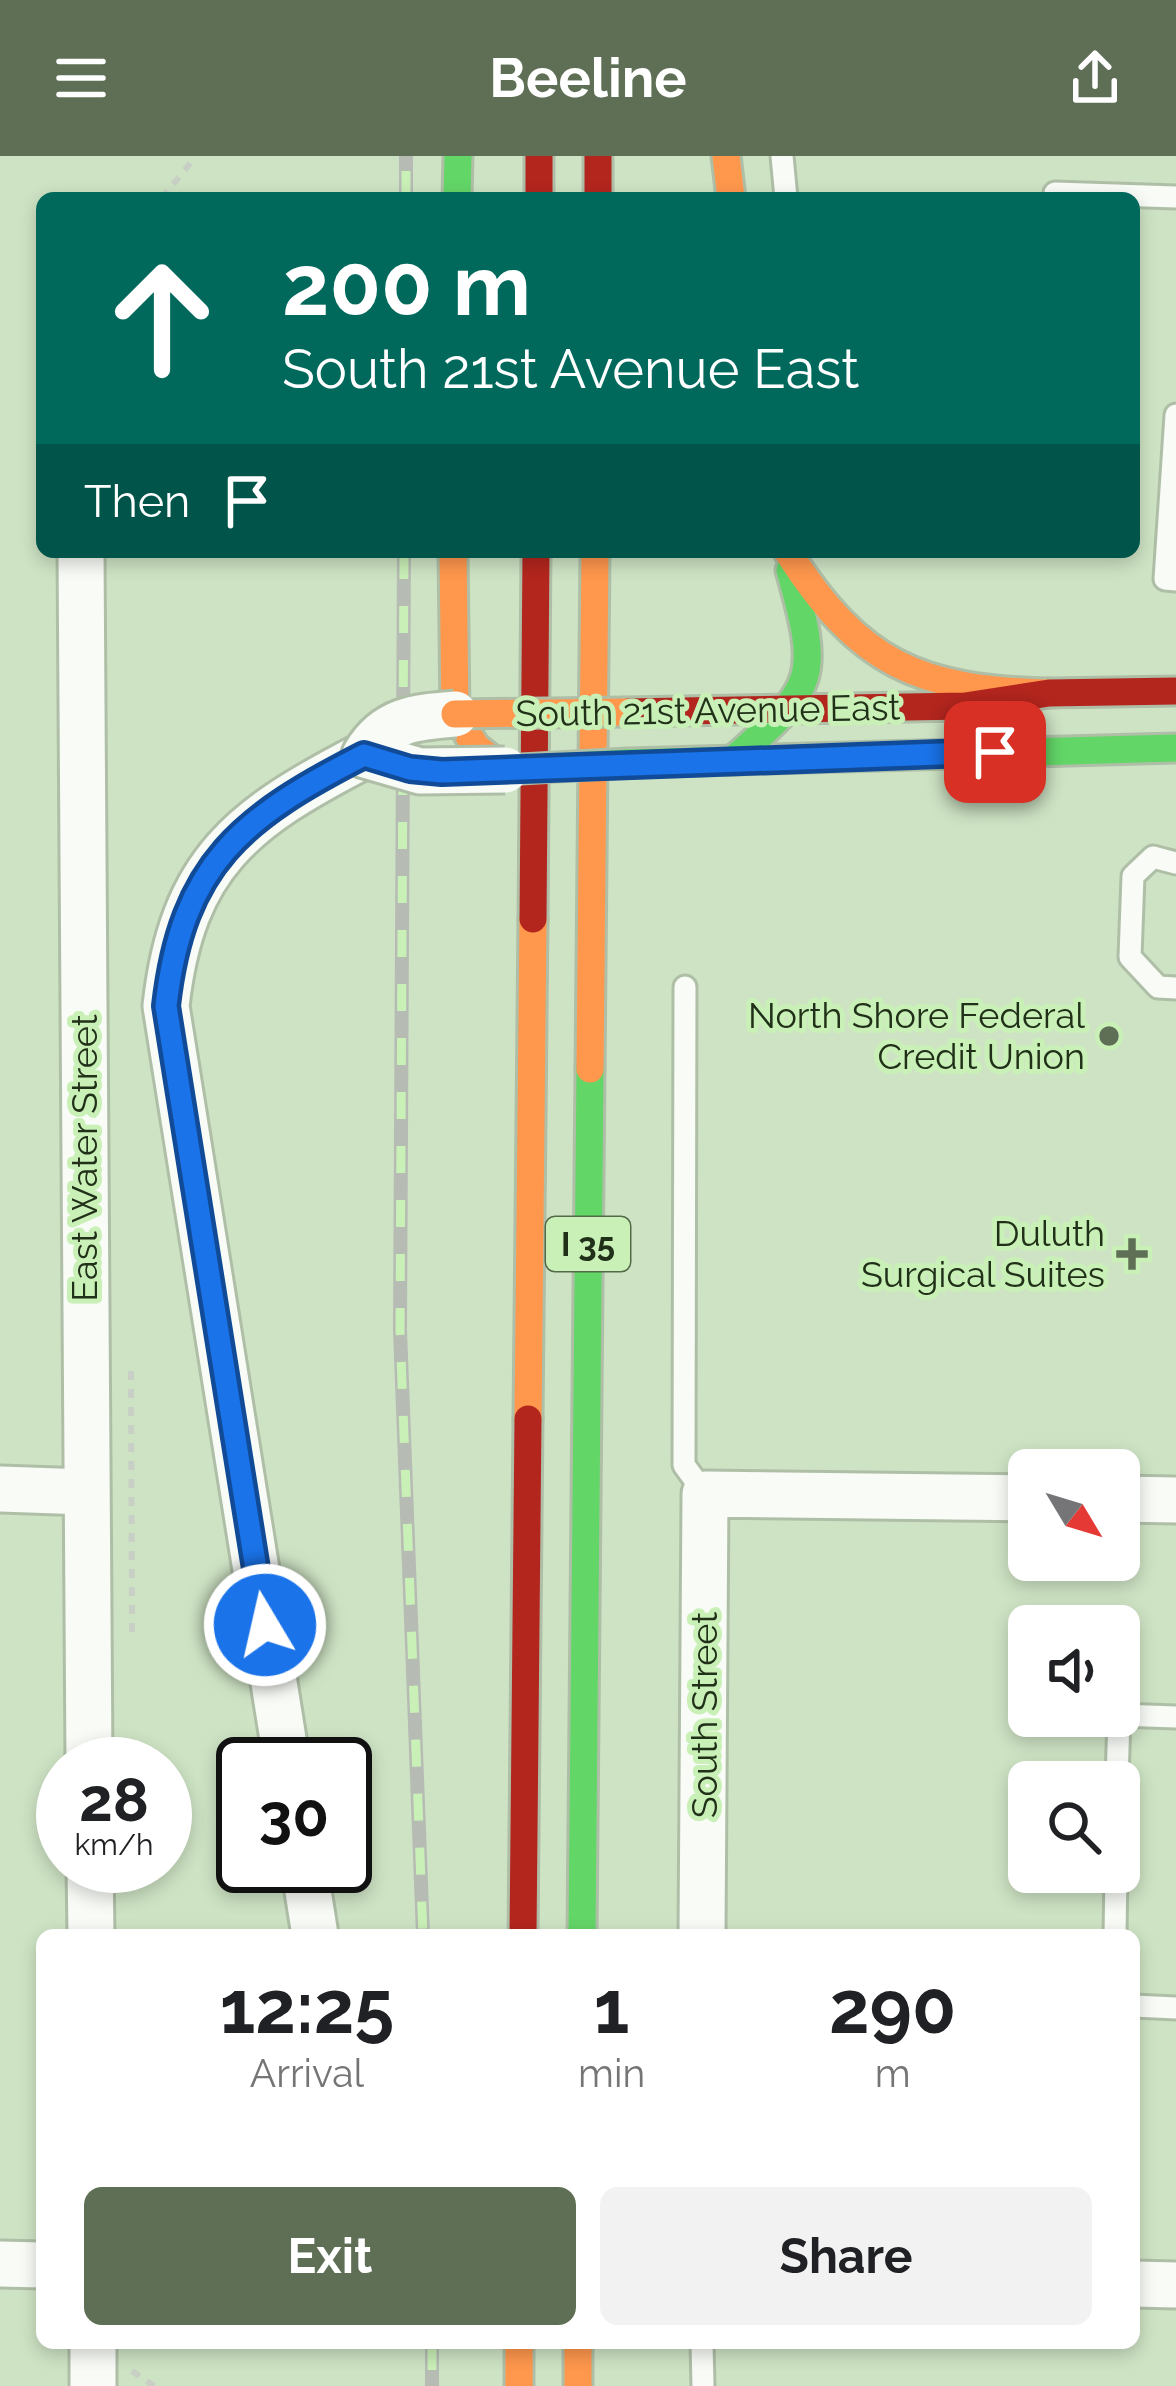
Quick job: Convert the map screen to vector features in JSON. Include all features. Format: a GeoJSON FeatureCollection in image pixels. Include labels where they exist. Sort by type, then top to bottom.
{"type":"FeatureCollection","features":[{"type":"Feature","properties":{"kind":"main road"},"geometry":{"type":"LineString","coordinates":[[458,156],[458,192]]}},
{"type":"Feature","properties":{"kind":"main road"},"geometry":{"type":"LineString","coordinates":[[539,156],[539,192]]}},
{"type":"Feature","properties":{"kind":"main road"},"geometry":{"type":"LineString","coordinates":[[598,156],[598,192]]}},
{"type":"Feature","properties":{"kind":"main road"},"geometry":{"type":"LineString","coordinates":[[727,156],[730,192]]}},
{"type":"Feature","properties":{"kind":"main road"},"geometry":{"type":"LineString","coordinates":[[453,558],[455,714],[476,746],[506,770]]}},
{"type":"Feature","properties":{"kind":"main road","name":"I 35"},"geometry":{"type":"LineString","coordinates":[[523,1929],[536,558]]}},
{"type":"Feature","properties":{"kind":"main road","name":"I 35"},"geometry":{"type":"LineString","coordinates":[[582,1929],[595,558]]}},
{"type":"Feature","properties":{"kind":"main road"},"geometry":{"type":"LineString","coordinates":[[734,760],[792,709],[809,681],[812,664],[807,631],[788,558]]}},
{"type":"Feature","properties":{"kind":"main road"},"geometry":{"type":"LineString","coordinates":[[790,558],[851,631],[916,675],[966,689],[1049,693]]}},
{"type":"Feature","properties":{"kind":"main road","name":"South 21st Avenue East"},"geometry":{"type":"LineString","coordinates":[[455,714],[965,706],[1049,693],[1176,691]]}},
{"type":"Feature","properties":{"kind":"main road","name":"South 21st Avenue East"},"geometry":{"type":"LineString","coordinates":[[506,770],[1176,748]]}},
{"type":"Feature","properties":{"kind":"main road"},"geometry":{"type":"LineString","coordinates":[[519,2349],[519,2386]]}},
{"type":"Feature","properties":{"kind":"main road"},"geometry":{"type":"LineString","coordinates":[[578,2349],[578,2386]]}},
{"type":"Feature","properties":{"kind":"street","name":"East Water Street"},"geometry":{"type":"LineString","coordinates":[[81,558],[89,1737]]}},
{"type":"Feature","properties":{"kind":"street"},"geometry":{"type":"LineString","coordinates":[[283,1737],[166,1006],[171,960],[186,911],[210,868],[238,834],[283,799],[364,755],[375,737],[400,722],[455,714]]}},
{"type":"Feature","properties":{"kind":"street"},"geometry":{"type":"LineString","coordinates":[[364,755],[420,771],[506,770]]}},
{"type":"Feature","properties":{"kind":"street"},"geometry":{"type":"LineString","coordinates":[[0,1489],[86,1492]]}},
{"type":"Feature","properties":{"kind":"street"},"geometry":{"type":"LineString","coordinates":[[705,1494],[1008,1498]]}},
{"type":"Feature","properties":{"kind":"street","name":"South Street"},"geometry":{"type":"LineString","coordinates":[[702,1929],[705,1494]]}},
{"type":"Feature","properties":{"kind":"street"},"geometry":{"type":"LineString","coordinates":[[1140,1499],[1176,1500]]}},
{"type":"Feature","properties":{"kind":"street"},"geometry":{"type":"LineString","coordinates":[[90,1893],[91,1929]]}},
{"type":"Feature","properties":{"kind":"street"},"geometry":{"type":"LineString","coordinates":[[308,1893],[314,1929]]}},
{"type":"Feature","properties":{"kind":"street"},"geometry":{"type":"LineString","coordinates":[[0,2264],[36,2265]]}},
{"type":"Feature","properties":{"kind":"street"},"geometry":{"type":"LineString","coordinates":[[1140,2284],[1176,2285]]}},
{"type":"Feature","properties":{"kind":"lane"},"geometry":{"type":"LineString","coordinates":[[782,156],[785,192]]}},
{"type":"Feature","properties":{"kind":"lane"},"geometry":{"type":"LineString","coordinates":[[1140,195],[1176,196]]}},
{"type":"Feature","properties":{"kind":"lane"},"geometry":{"type":"LineString","coordinates":[[1176,415],[1165,579],[1176,580]]}},
{"type":"Feature","properties":{"kind":"lane"},"geometry":{"type":"LineString","coordinates":[[1176,863],[1154,857],[1133,876],[1130,957],[1158,987],[1176,988]]}},
{"type":"Feature","properties":{"kind":"lane"},"geometry":{"type":"LineString","coordinates":[[685,987],[684,1465],[705,1494]]}},
{"type":"Feature","properties":{"kind":"lane"},"geometry":{"type":"LineString","coordinates":[[1140,1716],[1176,1717]]}},
{"type":"Feature","properties":{"kind":"lane"},"geometry":{"type":"LineString","coordinates":[[1115,1929],[1116,1893]]}},
{"type":"Feature","properties":{"kind":"lane"},"geometry":{"type":"LineString","coordinates":[[1140,2006],[1176,2008]]}},
{"type":"Feature","properties":{"kind":"lane"},"geometry":{"type":"LineString","coordinates":[[702,2349],[703,2386]]}},
{"type":"Feature","properties":{"kind":"path"},"geometry":{"type":"LineString","coordinates":[[169,192],[196,156]]}},
{"type":"Feature","properties":{"kind":"path"},"geometry":{"type":"LineString","coordinates":[[104,2365],[154,2386]]}},
{"type":"Feature","properties":{"kind":"railway"},"geometry":{"type":"LineString","coordinates":[[406,156],[406,192]]}},
{"type":"Feature","properties":{"kind":"railway"},"geometry":{"type":"LineString","coordinates":[[404,558],[400,1330],[423,1929]]}},
{"type":"Feature","properties":{"kind":"railway"},"geometry":{"type":"LineString","coordinates":[[432,2349],[432,2386]]}},
{"type":"Feature","properties":{"kind":"traffic: fast"},"geometry":{"type":"LineString","coordinates":[[457,192],[458,156]]}},
{"type":"Feature","properties":{"kind":"traffic: fast"},"geometry":{"type":"LineString","coordinates":[[733,760],[782,714],[804,678],[806,635],[790,570]]}},
{"type":"Feature","properties":{"kind":"traffic: fast"},"geometry":{"type":"LineString","coordinates":[[627,763],[1176,748]]}},
{"type":"Feature","properties":{"kind":"traffic: fast"},"geometry":{"type":"LineString","coordinates":[[505,770],[627,763]]}},
{"type":"Feature","properties":{"kind":"traffic: fast"},"geometry":{"type":"LineString","coordinates":[[582,1929],[590,1069]]}},
{"type":"Feature","properties":{"kind":"traffic: slow"},"geometry":{"type":"LineString","coordinates":[[726,156],[730,192]]}},
{"type":"Feature","properties":{"kind":"traffic: slow"},"geometry":{"type":"LineString","coordinates":[[453,558],[455,714],[476,747],[490,758]]}},
{"type":"Feature","properties":{"kind":"traffic: slow"},"geometry":{"type":"LineString","coordinates":[[590,1069],[595,558]]}},
{"type":"Feature","properties":{"kind":"traffic: slow"},"geometry":{"type":"LineString","coordinates":[[792,558],[840,621],[896,663],[963,685],[1049,693]]}},
{"type":"Feature","properties":{"kind":"traffic: slow"},"geometry":{"type":"LineString","coordinates":[[455,714],[626,712]]}},
{"type":"Feature","properties":{"kind":"traffic: slow"},"geometry":{"type":"LineString","coordinates":[[528,1419],[533,919]]}},
{"type":"Feature","properties":{"kind":"traffic: slow"},"geometry":{"type":"LineString","coordinates":[[519,2349],[519,2386]]}},
{"type":"Feature","properties":{"kind":"traffic: slow"},"geometry":{"type":"LineString","coordinates":[[578,2349],[578,2386]]}},
{"type":"Feature","properties":{"kind":"traffic: jam"},"geometry":{"type":"LineString","coordinates":[[539,156],[539,192]]}},
{"type":"Feature","properties":{"kind":"traffic: jam"},"geometry":{"type":"LineString","coordinates":[[598,156],[598,192]]}},
{"type":"Feature","properties":{"kind":"traffic: jam"},"geometry":{"type":"LineString","coordinates":[[533,919],[536,558]]}},
{"type":"Feature","properties":{"kind":"traffic: jam"},"geometry":{"type":"LineString","coordinates":[[626,712],[965,706],[1049,693],[1176,691]]}},
{"type":"Feature","properties":{"kind":"traffic: jam"},"geometry":{"type":"LineString","coordinates":[[523,1929],[528,1419]]}},
{"type":"Feature","properties":{"kind":"place","name":"North Shore Federal Credit Union"},"geometry":{"type":"Point","coordinates":[1109,1036]}},
{"type":"Feature","properties":{"kind":"place","name":"Duluth Surgical Suites"},"geometry":{"type":"Point","coordinates":[1132,1254]}},
{"type":"Feature","properties":{"kind":"route"},"geometry":{"type":"LineString","coordinates":[[265,1625],[166,1006],[171,960],[186,911],[210,868],[238,834],[283,799],[364,755],[410,769],[442,772],[995,752]]}}]}
